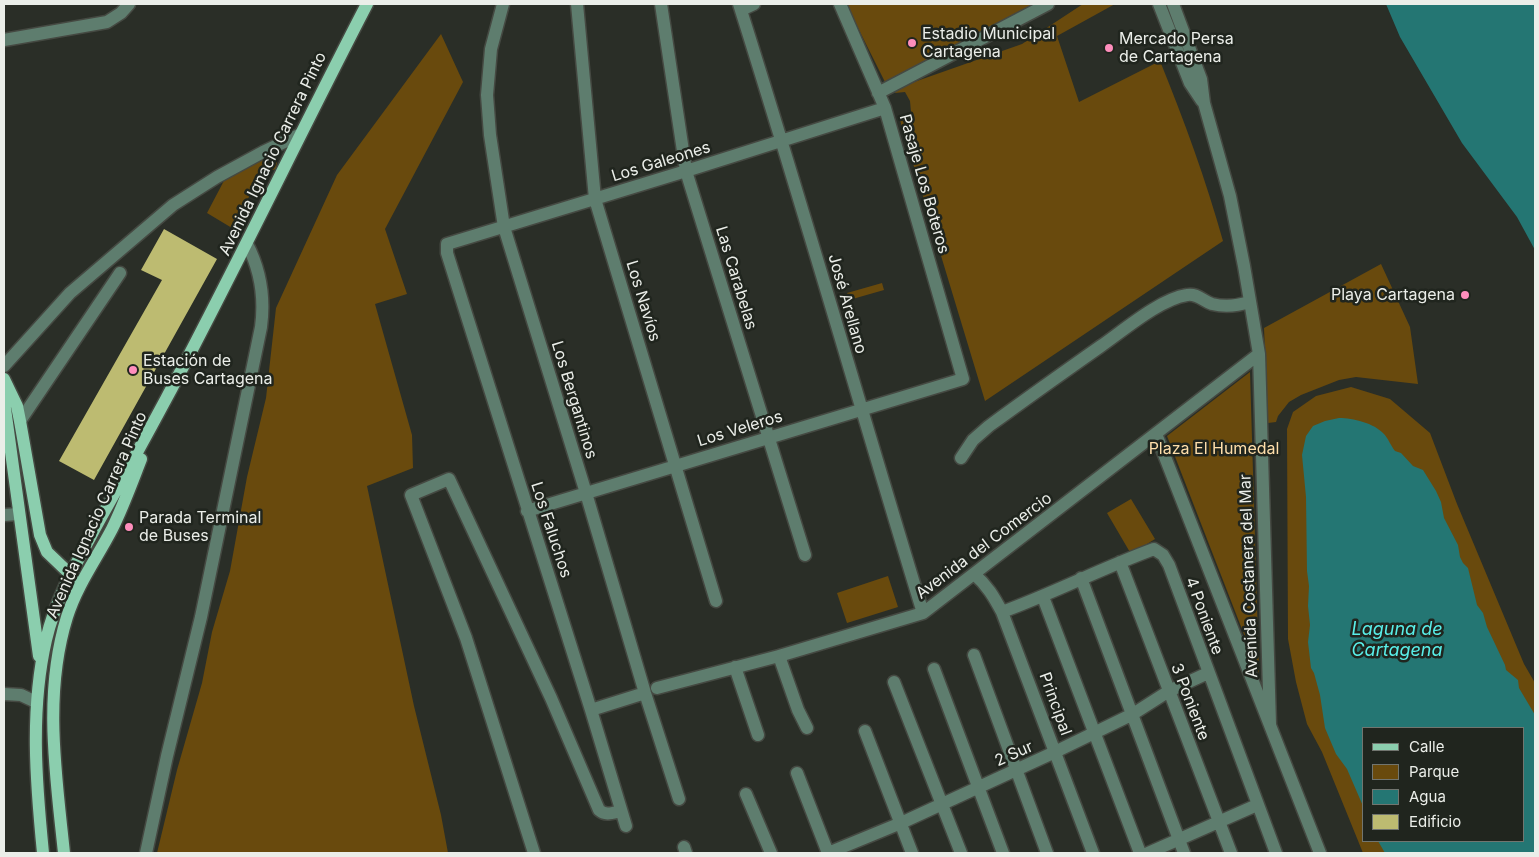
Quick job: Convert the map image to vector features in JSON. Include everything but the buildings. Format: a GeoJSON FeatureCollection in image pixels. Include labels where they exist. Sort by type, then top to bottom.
{"type":"FeatureCollection","features":[{"type":"Feature","properties":{"kind":"main road","name":"Avenida Ignacio Carrera Pinto"},"geometry":{"type":"LineString","coordinates":[[43,853],[36,768],[36,702],[41,666],[52,619],[70,574],[166,399],[247,244],[299,135],[367,4]]}},
{"type":"Feature","properties":{"kind":"main road"},"geometry":{"type":"LineString","coordinates":[[4,379],[17,406],[40,535],[47,552],[70,574],[75,588],[75,598]]}},
{"type":"Feature","properties":{"kind":"main road","name":"Avenida Ignacio Carrera Pinto"},"geometry":{"type":"LineString","coordinates":[[64,853],[55,774],[53,732],[54,688],[63,634],[75,598],[113,528],[166,399]]}},
{"type":"Feature","properties":{"kind":"main road"},"geometry":{"type":"LineString","coordinates":[[4,401],[41,666]]}},
{"type":"Feature","properties":{"kind":"main road"},"geometry":{"type":"LineString","coordinates":[[7,423],[20,421]]}},
{"type":"Feature","properties":{"kind":"main road"},"geometry":{"type":"LineString","coordinates":[[20,514],[35,511]]}},
{"type":"Feature","properties":{"kind":"street","name":"Los Bergantinos"},"geometry":{"type":"LineString","coordinates":[[503,4],[491,49],[487,95],[490,134],[504,227],[645,693],[679,799]]}},
{"type":"Feature","properties":{"kind":"street","name":"Los Navíos"},"geometry":{"type":"LineString","coordinates":[[577,4],[595,199],[716,601]]}},
{"type":"Feature","properties":{"kind":"street","name":"Las Carabelas"},"geometry":{"type":"LineString","coordinates":[[661,4],[686,171],[767,438],[805,555]]}},
{"type":"Feature","properties":{"kind":"street"},"geometry":{"type":"LineString","coordinates":[[740,7],[754,4]]}},
{"type":"Feature","properties":{"kind":"street","name":"Pasaje Los Boteros"},"geometry":{"type":"LineString","coordinates":[[840,4],[885,108],[963,379]]}},
{"type":"Feature","properties":{"kind":"street"},"geometry":{"type":"LineString","coordinates":[[878,92],[1048,4]]}},
{"type":"Feature","properties":{"kind":"street","name":"Avenida Costanera del Mar"},"geometry":{"type":"LineString","coordinates":[[1159,4],[1190,83],[1204,103]]}},
{"type":"Feature","properties":{"kind":"street","name":"Avenida Costanera del Mar"},"geometry":{"type":"LineString","coordinates":[[1173,4],[1201,79],[1204,103],[1230,196],[1259,354],[1270,724]]}},
{"type":"Feature","properties":{"kind":"street"},"geometry":{"type":"LineString","coordinates":[[4,40],[107,22],[123,7]]}},
{"type":"Feature","properties":{"kind":"street","name":"José Arellano"},"geometry":{"type":"LineString","coordinates":[[740,7],[923,613]]}},
{"type":"Feature","properties":{"kind":"street","name":"Los Galeones"},"geometry":{"type":"LineString","coordinates":[[447,244],[885,108]]}},
{"type":"Feature","properties":{"kind":"street"},"geometry":{"type":"LineString","coordinates":[[4,366],[70,293],[173,205],[224,173],[299,135]]}},
{"type":"Feature","properties":{"kind":"street"},"geometry":{"type":"LineString","coordinates":[[146,853],[167,756],[201,617],[261,327],[263,313],[261,284],[258,270],[247,244]]}},
{"type":"Feature","properties":{"kind":"street","name":"Los Faluchos"},"geometry":{"type":"LineString","coordinates":[[447,244],[447,253],[626,826]]}},
{"type":"Feature","properties":{"kind":"street"},"geometry":{"type":"LineString","coordinates":[[20,421],[120,273]]}},
{"type":"Feature","properties":{"kind":"street"},"geometry":{"type":"LineString","coordinates":[[961,458],[973,440],[989,426],[1135,322],[1162,305],[1175,298],[1188,295],[1197,296],[1219,305],[1238,305],[1249,302]]}},
{"type":"Feature","properties":{"kind":"street","name":"Avenida del Comercio"},"geometry":{"type":"LineString","coordinates":[[657,688],[779,656],[923,613],[1259,354]]}},
{"type":"Feature","properties":{"kind":"street","name":"Los Veleros"},"geometry":{"type":"LineString","coordinates":[[528,512],[963,379]]}},
{"type":"Feature","properties":{"kind":"street"},"geometry":{"type":"LineString","coordinates":[[1156,434],[1320,853]]}},
{"type":"Feature","properties":{"kind":"street"},"geometry":{"type":"LineString","coordinates":[[534,853],[466,638],[411,496],[449,479],[551,698],[599,810],[603,814],[621,811]]}},
{"type":"Feature","properties":{"kind":"street"},"geometry":{"type":"LineString","coordinates":[[4,515],[20,514]]}},
{"type":"Feature","properties":{"kind":"street","name":"4 Poniente"},"geometry":{"type":"LineString","coordinates":[[1002,612],[1043,597],[1081,578],[1154,549],[1163,555],[1276,853]]}},
{"type":"Feature","properties":{"kind":"street","name":"3 Poniente"},"geometry":{"type":"LineString","coordinates":[[1120,562],[1231,853]]}},
{"type":"Feature","properties":{"kind":"street","name":"Principal"},"geometry":{"type":"LineString","coordinates":[[974,574],[984,582],[993,594],[1002,612],[1093,853]]}},
{"type":"Feature","properties":{"kind":"street"},"geometry":{"type":"LineString","coordinates":[[1081,578],[1184,853]]}},
{"type":"Feature","properties":{"kind":"street"},"geometry":{"type":"LineString","coordinates":[[1043,597],[1140,853]]}},
{"type":"Feature","properties":{"kind":"street"},"geometry":{"type":"LineString","coordinates":[[974,655],[1047,853]]}},
{"type":"Feature","properties":{"kind":"street"},"geometry":{"type":"LineString","coordinates":[[779,656],[798,710],[807,728]]}},
{"type":"Feature","properties":{"kind":"street"},"geometry":{"type":"LineString","coordinates":[[735,667],[758,735]]}},
{"type":"Feature","properties":{"kind":"street"},"geometry":{"type":"LineString","coordinates":[[934,669],[1003,853]]}},
{"type":"Feature","properties":{"kind":"street","name":"2 Sur"},"geometry":{"type":"LineString","coordinates":[[828,853],[1016,771],[1094,734],[1133,714],[1169,691],[1208,673]]}},
{"type":"Feature","properties":{"kind":"street"},"geometry":{"type":"LineString","coordinates":[[894,682],[961,853]]}},
{"type":"Feature","properties":{"kind":"street"},"geometry":{"type":"LineString","coordinates":[[591,710],[645,693]]}},
{"type":"Feature","properties":{"kind":"street"},"geometry":{"type":"LineString","coordinates":[[4,694],[22,695],[36,702]]}},
{"type":"Feature","properties":{"kind":"street"},"geometry":{"type":"LineString","coordinates":[[865,731],[912,853]]}},
{"type":"Feature","properties":{"kind":"street"},"geometry":{"type":"LineString","coordinates":[[797,773],[828,853]]}},
{"type":"Feature","properties":{"kind":"street"},"geometry":{"type":"LineString","coordinates":[[746,794],[771,853]]}},
{"type":"Feature","properties":{"kind":"street"},"geometry":{"type":"LineString","coordinates":[[1148,853],[1257,805]]}},
{"type":"Feature","properties":{"kind":"green space","name":"Estadio Municipal Cartagena"},"geometry":{"type":"Polygon","coordinates":[[[846,4],[1033,4],[885,82],[846,4]]]}},
{"type":"Feature","properties":{"kind":"green space"},"geometry":{"type":"Polygon","coordinates":[[[1083,4],[1115,4],[1057,36],[1079,102],[1160,61],[1194,150],[1223,241],[985,401],[899,117],[911,112],[910,101],[905,92],[895,93],[897,88],[1022,44],[1083,4]]]}},
{"type":"Feature","properties":{"kind":"green space"},"geometry":{"type":"Polygon","coordinates":[[[441,34],[463,82],[385,229],[407,294],[375,304],[412,435],[413,468],[367,486],[414,706],[441,815],[448,853],[157,853],[177,770],[202,683],[212,632],[230,571],[247,477],[266,398],[276,308],[337,175],[441,34]]]}},
{"type":"Feature","properties":{"kind":"green space"},"geometry":{"type":"Polygon","coordinates":[[[278,153],[276,169],[262,173],[232,228],[207,213],[227,175],[278,153]]]}},
{"type":"Feature","properties":{"kind":"green space"},"geometry":{"type":"Polygon","coordinates":[[[1381,264],[1410,327],[1418,384],[1356,377],[1339,380],[1301,395],[1289,402],[1278,416],[1276,422],[1268,423],[1264,328],[1381,264]]]}},
{"type":"Feature","properties":{"kind":"green space"},"geometry":{"type":"Polygon","coordinates":[[[882,283],[884,290],[849,300],[847,293],[882,283]]]}},
{"type":"Feature","properties":{"kind":"green space","name":"Plaza El Humedal"},"geometry":{"type":"Polygon","coordinates":[[[1250,372],[1259,673],[1167,436],[1250,372]]]}},
{"type":"Feature","properties":{"kind":"green space","name":"Laguna de Cartagena"},"geometry":{"type":"Polygon","coordinates":[[[1351,387],[1390,399],[1430,433],[1457,504],[1524,664],[1535,683],[1535,853],[1363,853],[1322,752],[1307,724],[1296,682],[1288,639],[1287,429],[1293,412],[1316,396],[1351,387]]]}},
{"type":"Feature","properties":{"kind":"green space"},"geometry":{"type":"Polygon","coordinates":[[[1131,499],[1155,539],[1131,554],[1107,513],[1131,499]]]}},
{"type":"Feature","properties":{"kind":"green space"},"geometry":{"type":"Polygon","coordinates":[[[888,576],[898,607],[847,623],[837,593],[888,576]]]}},
{"type":"Feature","properties":{"kind":"water"},"geometry":{"type":"Polygon","coordinates":[[[1386,4],[1535,4],[1535,250],[1517,217],[1462,143],[1400,37],[1386,4]]]}},
{"type":"Feature","properties":{"kind":"water","name":"Laguna de Cartagena"},"geometry":{"type":"Polygon","coordinates":[[[1339,418],[1351,419],[1380,430],[1395,451],[1401,453],[1413,466],[1423,470],[1436,491],[1441,502],[1444,518],[1458,545],[1460,557],[1468,568],[1477,605],[1483,613],[1487,627],[1506,670],[1518,680],[1519,688],[1535,715],[1535,853],[1385,853],[1379,842],[1524,842],[1524,727],[1362,727],[1362,804],[1347,769],[1336,754],[1325,728],[1320,695],[1311,668],[1308,642],[1310,625],[1308,606],[1309,586],[1306,497],[1302,455],[1306,436],[1313,426],[1339,418]]]}},
{"type":"Feature","properties":{"kind":"place","name":"Estadio Municipal Cartagena"},"geometry":{"type":"Point","coordinates":[912,43]}},
{"type":"Feature","properties":{"kind":"place","name":"Mercado Persa de Cartagena"},"geometry":{"type":"Point","coordinates":[1109,48]}},
{"type":"Feature","properties":{"kind":"place","name":"Playa Cartagena"},"geometry":{"type":"Point","coordinates":[1465,295]}},
{"type":"Feature","properties":{"kind":"place","name":"Estación de Buses Cartagena"},"geometry":{"type":"Point","coordinates":[133,370]}},
{"type":"Feature","properties":{"kind":"place","name":"Parada Terminal de Buses"},"geometry":{"type":"Point","coordinates":[129,527]}}]}
